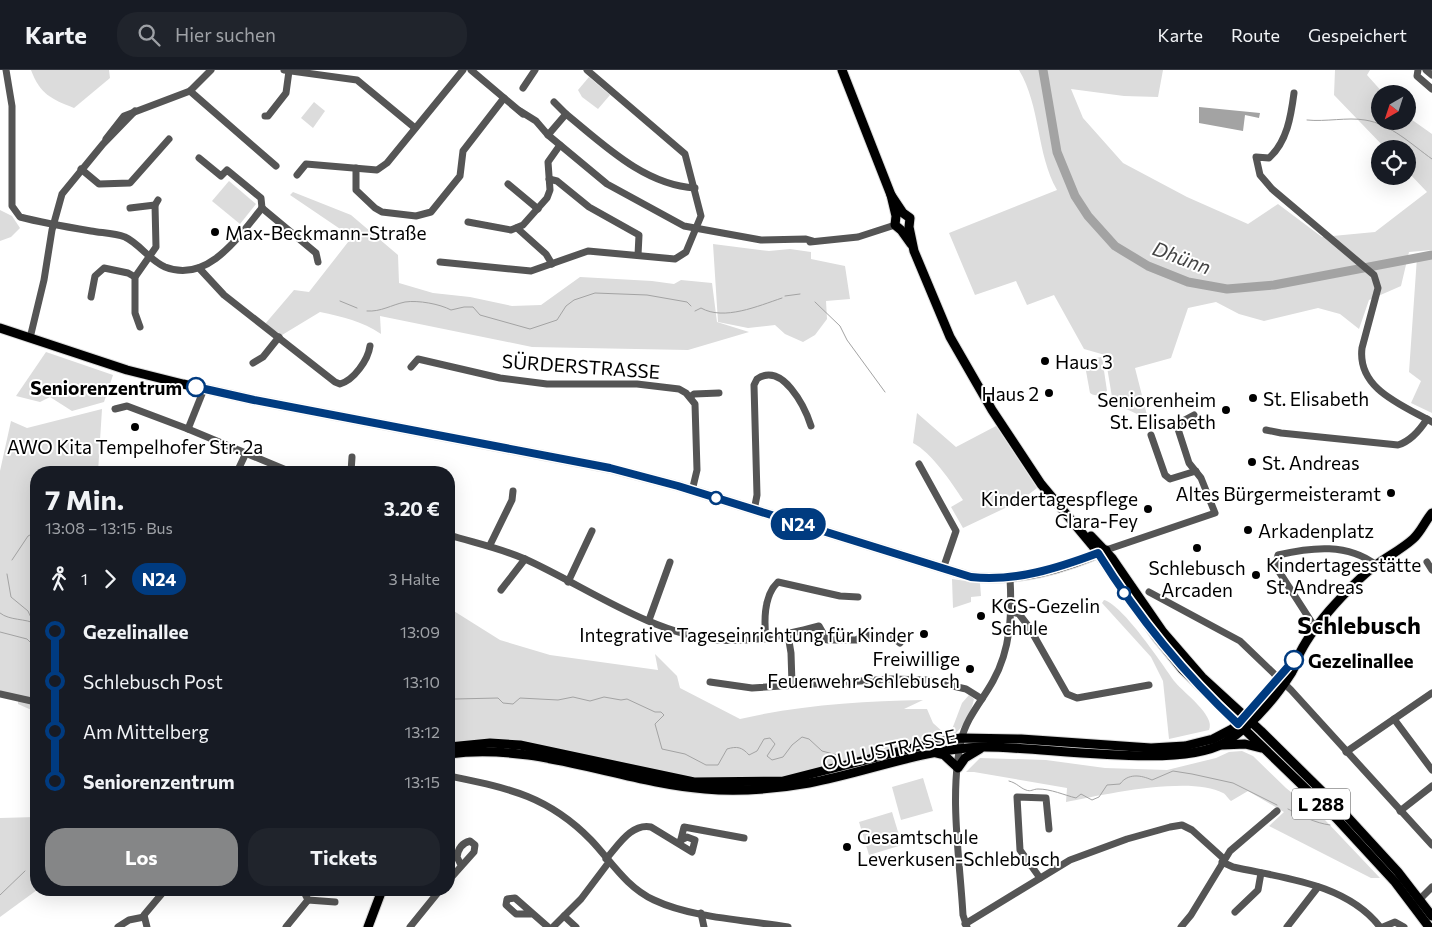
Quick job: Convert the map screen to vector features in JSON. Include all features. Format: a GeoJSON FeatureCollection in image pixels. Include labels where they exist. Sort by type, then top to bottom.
{"type":"FeatureCollection","features":[{"type":"Feature","properties":{"kind":"main road"},"geometry":{"type":"LineString","coordinates":[[842,70],[941,319],[978,387],[1037,480],[1084,534],[1102,551],[1108,568],[1156,638],[1197,685],[1241,727]]}},
{"type":"Feature","properties":{"kind":"main road"},"geometry":{"type":"LineString","coordinates":[[0,328],[165,380],[204,389],[610,468],[692,491],[943,570],[980,578],[1010,578],[1041,572],[1102,551]]}},
{"type":"Feature","properties":{"kind":"main road","name":"OULUSTRASSE"},"geometry":{"type":"LineString","coordinates":[[455,754],[474,752],[516,753],[560,759],[681,787],[728,791],[773,789],[812,782],[934,752],[959,748],[985,747],[1169,755],[1196,752],[1219,746],[1249,719],[1281,681],[1329,611],[1376,565],[1414,539],[1431,513]]}},
{"type":"Feature","properties":{"kind":"main road"},"geometry":{"type":"LineString","coordinates":[[1072,520],[1102,551],[1163,632],[1202,677],[1249,719]]}},
{"type":"Feature","properties":{"kind":"main road"},"geometry":{"type":"LineString","coordinates":[[1083,558],[1087,549],[1084,534]]}},
{"type":"Feature","properties":{"kind":"main road"},"geometry":{"type":"LineString","coordinates":[[1083,558],[1100,563],[1108,568]]}},
{"type":"Feature","properties":{"kind":"main road","name":"L 288"},"geometry":{"type":"LineString","coordinates":[[1249,719],[1342,811],[1416,902],[1429,927]]}},
{"type":"Feature","properties":{"kind":"main road","name":"OULUSTRASSE"},"geometry":{"type":"LineString","coordinates":[[455,746],[490,743],[520,745],[694,782],[753,783],[783,781],[813,775],[932,743],[961,738],[1021,739],[1170,747],[1213,738],[1241,727]]}},
{"type":"Feature","properties":{"kind":"main road","name":"L 288"},"geometry":{"type":"LineString","coordinates":[[1241,727],[1336,818],[1416,902],[1432,916]]}},
{"type":"Feature","properties":{"kind":"main road"},"geometry":{"type":"LineString","coordinates":[[1219,746],[1245,744],[1265,750]]}},
{"type":"Feature","properties":{"kind":"main road"},"geometry":{"type":"LineString","coordinates":[[934,752],[944,755],[958,768],[965,758],[985,747]]}},
{"type":"Feature","properties":{"kind":"main road"},"geometry":{"type":"LineString","coordinates":[[368,927],[380,896]]}},
{"type":"Feature","properties":{"kind":"street"},"geometry":{"type":"LineString","coordinates":[[6,70],[12,106],[12,206],[20,217],[126,238],[149,258],[166,267],[183,270],[200,268],[216,259],[235,242],[262,208]]}},
{"type":"Feature","properties":{"kind":"street"},"geometry":{"type":"LineString","coordinates":[[30,338],[62,194],[81,169],[135,111],[190,91],[211,70]]}},
{"type":"Feature","properties":{"kind":"street"},"geometry":{"type":"LineString","coordinates":[[297,175],[306,164],[377,170],[387,163],[463,70]]}},
{"type":"Feature","properties":{"kind":"street"},"geometry":{"type":"LineString","coordinates":[[471,70],[520,111],[536,121],[548,135],[607,184],[670,217],[689,223],[696,228],[731,236],[783,241],[806,239],[813,241],[858,237],[901,222]]}},
{"type":"Feature","properties":{"kind":"street"},"geometry":{"type":"LineString","coordinates":[[522,88],[535,70]]}},
{"type":"Feature","properties":{"kind":"street"},"geometry":{"type":"LineString","coordinates":[[440,262],[531,271],[588,251],[668,258],[680,257],[690,246],[701,216],[687,158],[682,150],[587,70]]}},
{"type":"Feature","properties":{"kind":"street"},"geometry":{"type":"LineString","coordinates":[[1426,70],[1432,75]]}},
{"type":"Feature","properties":{"kind":"street"},"geometry":{"type":"LineString","coordinates":[[265,116],[268,116],[286,93],[286,71],[357,80],[416,128]]}},
{"type":"Feature","properties":{"kind":"street"},"geometry":{"type":"LineString","coordinates":[[1415,71],[1432,89]]}},
{"type":"Feature","properties":{"kind":"street"},"geometry":{"type":"LineString","coordinates":[[190,91],[276,166]]}},
{"type":"Feature","properties":{"kind":"street"},"geometry":{"type":"LineString","coordinates":[[1266,430],[1398,445],[1405,443],[1429,420],[1382,393],[1364,373],[1361,358],[1362,348],[1378,288],[1374,275],[1272,189],[1258,170],[1256,157],[1269,158],[1279,147],[1290,121],[1294,93]]}},
{"type":"Feature","properties":{"kind":"street"},"geometry":{"type":"LineString","coordinates":[[356,168],[356,190],[375,208],[390,214],[422,216],[430,212],[460,176],[463,151],[504,98]]}},
{"type":"Feature","properties":{"kind":"street"},"geometry":{"type":"LineString","coordinates":[[554,102],[618,156],[648,174],[672,184],[695,188]]}},
{"type":"Feature","properties":{"kind":"street"},"geometry":{"type":"LineString","coordinates":[[548,135],[566,114]]}},
{"type":"Feature","properties":{"kind":"street"},"geometry":{"type":"LineString","coordinates":[[81,169],[99,184],[130,183],[169,139]]}},
{"type":"Feature","properties":{"kind":"street"},"geometry":{"type":"LineString","coordinates":[[518,228],[538,209],[549,194],[548,162],[560,144]]}},
{"type":"Feature","properties":{"kind":"street"},"geometry":{"type":"LineString","coordinates":[[198,158],[221,176],[227,170],[260,198],[262,208],[316,253],[318,262]]}},
{"type":"Feature","properties":{"kind":"street"},"geometry":{"type":"LineString","coordinates":[[549,179],[557,181],[589,207],[639,235],[638,255]]}},
{"type":"Feature","properties":{"kind":"street"},"geometry":{"type":"LineString","coordinates":[[508,184],[538,209]]}},
{"type":"Feature","properties":{"kind":"street"},"geometry":{"type":"LineString","coordinates":[[130,208],[156,203],[156,247],[135,277],[135,313],[140,327]]}},
{"type":"Feature","properties":{"kind":"street"},"geometry":{"type":"LineString","coordinates":[[468,222],[492,227],[518,228],[546,254],[552,264]]}},
{"type":"Feature","properties":{"kind":"street"},"geometry":{"type":"LineString","coordinates":[[91,297],[94,276],[104,268],[128,273],[135,277]]}},
{"type":"Feature","properties":{"kind":"street"},"geometry":{"type":"LineString","coordinates":[[200,268],[224,295],[335,382],[340,384],[355,374],[369,354],[370,346]]}},
{"type":"Feature","properties":{"kind":"street"},"geometry":{"type":"LineString","coordinates":[[34,324],[47,344]]}},
{"type":"Feature","properties":{"kind":"street"},"geometry":{"type":"LineString","coordinates":[[253,363],[263,357],[279,337]]}},
{"type":"Feature","properties":{"kind":"street","name":"SÜRDERSTRASSE"},"geometry":{"type":"LineString","coordinates":[[411,367],[418,360],[500,378],[547,384],[637,384],[680,389],[690,397]]}},
{"type":"Feature","properties":{"kind":"street"},"geometry":{"type":"LineString","coordinates":[[754,511],[757,495],[754,390],[757,379],[770,375],[785,381],[807,414],[811,426]]}},
{"type":"Feature","properties":{"kind":"street"},"geometry":{"type":"LineString","coordinates":[[188,429],[204,389]]}},
{"type":"Feature","properties":{"kind":"street"},"geometry":{"type":"LineString","coordinates":[[692,491],[697,470],[696,404],[690,397],[694,394],[719,393]]}},
{"type":"Feature","properties":{"kind":"street"},"geometry":{"type":"LineString","coordinates":[[115,408],[127,406],[277,466]]}},
{"type":"Feature","properties":{"kind":"street"},"geometry":{"type":"LineString","coordinates":[[1102,551],[1214,512],[1202,478],[1189,463],[1178,429],[1179,423],[1194,415]]}},
{"type":"Feature","properties":{"kind":"street"},"geometry":{"type":"LineString","coordinates":[[1151,435],[1165,475],[1170,479],[1196,471]]}},
{"type":"Feature","properties":{"kind":"street"},"geometry":{"type":"LineString","coordinates":[[240,466],[246,453]]}},
{"type":"Feature","properties":{"kind":"street"},"geometry":{"type":"LineString","coordinates":[[351,466],[352,458]]}},
{"type":"Feature","properties":{"kind":"street"},"geometry":{"type":"LineString","coordinates":[[919,464],[956,531],[943,570]]}},
{"type":"Feature","properties":{"kind":"street"},"geometry":{"type":"LineString","coordinates":[[490,545],[512,500],[513,491]]}},
{"type":"Feature","properties":{"kind":"street"},"geometry":{"type":"LineString","coordinates":[[568,582],[592,531]]}},
{"type":"Feature","properties":{"kind":"street"},"geometry":{"type":"LineString","coordinates":[[455,536],[490,545],[526,559],[568,582],[649,620],[702,638],[736,641],[766,639],[819,626],[827,640],[856,640],[866,635],[894,638],[900,643]]}},
{"type":"Feature","properties":{"kind":"street"},"geometry":{"type":"LineString","coordinates":[[1316,629],[1278,570],[1276,564],[1278,555],[1339,548],[1365,556],[1376,565]]}},
{"type":"Feature","properties":{"kind":"street"},"geometry":{"type":"LineString","coordinates":[[501,590],[526,559]]}},
{"type":"Feature","properties":{"kind":"street"},"geometry":{"type":"LineString","coordinates":[[649,620],[670,562]]}},
{"type":"Feature","properties":{"kind":"street"},"geometry":{"type":"LineString","coordinates":[[1427,562],[1432,570]]}},
{"type":"Feature","properties":{"kind":"street"},"geometry":{"type":"LineString","coordinates":[[1010,578],[1012,612],[1009,634],[997,674],[968,719],[959,748],[956,798],[963,916],[966,925],[1040,878],[1082,855],[1127,839],[1179,825],[1192,830],[1232,868],[1318,887],[1352,904],[1381,927],[1395,922],[1404,927]]}},
{"type":"Feature","properties":{"kind":"street"},"geometry":{"type":"LineString","coordinates":[[766,639],[765,614],[773,587],[778,582],[821,592],[858,597]]}},
{"type":"Feature","properties":{"kind":"street"},"geometry":{"type":"LineString","coordinates":[[1149,592],[1240,641],[1281,681],[1432,845]]}},
{"type":"Feature","properties":{"kind":"street"},"geometry":{"type":"LineString","coordinates":[[1012,612],[1019,614],[1029,627],[1067,694],[1077,698],[1149,685]]}},
{"type":"Feature","properties":{"kind":"street"},"geometry":{"type":"LineString","coordinates":[[788,635],[791,653],[792,684]]}},
{"type":"Feature","properties":{"kind":"street"},"geometry":{"type":"LineString","coordinates":[[710,682],[752,688],[892,679],[927,680],[966,689],[982,699]]}},
{"type":"Feature","properties":{"kind":"street"},"geometry":{"type":"LineString","coordinates":[[1346,752],[1432,693]]}},
{"type":"Feature","properties":{"kind":"street"},"geometry":{"type":"LineString","coordinates":[[0,694],[30,701]]}},
{"type":"Feature","properties":{"kind":"street"},"geometry":{"type":"LineString","coordinates":[[1394,719],[1432,770]]}},
{"type":"Feature","properties":{"kind":"street"},"geometry":{"type":"LineString","coordinates":[[455,777],[533,797],[552,808],[590,839],[629,883],[654,900],[701,913],[788,927]]}},
{"type":"Feature","properties":{"kind":"street"},"geometry":{"type":"LineString","coordinates":[[1400,811],[1432,786]]}},
{"type":"Feature","properties":{"kind":"street"},"geometry":{"type":"LineString","coordinates":[[1040,878],[1020,850],[1017,797],[1046,798],[1049,829]]}},
{"type":"Feature","properties":{"kind":"street"},"geometry":{"type":"LineString","coordinates":[[1181,927],[1191,915],[1230,851],[1277,812]]}},
{"type":"Feature","properties":{"kind":"street"},"geometry":{"type":"LineString","coordinates":[[554,927],[581,900],[630,832],[643,826],[651,827],[680,843],[684,827],[744,838]]}},
{"type":"Feature","properties":{"kind":"street"},"geometry":{"type":"LineString","coordinates":[[455,872],[461,864]]}},
{"type":"Feature","properties":{"kind":"street"},"geometry":{"type":"LineString","coordinates":[[1235,912],[1258,890],[1261,873]]}},
{"type":"Feature","properties":{"kind":"street"},"geometry":{"type":"LineString","coordinates":[[1287,927],[1318,887]]}},
{"type":"Feature","properties":{"kind":"street"},"geometry":{"type":"LineString","coordinates":[[1416,902],[1432,887]]}},
{"type":"Feature","properties":{"kind":"street"},"geometry":{"type":"LineString","coordinates":[[118,927],[130,920],[144,917],[160,896]]}},
{"type":"Feature","properties":{"kind":"street"},"geometry":{"type":"LineString","coordinates":[[306,896],[308,900]]}},
{"type":"Feature","properties":{"kind":"street"},"geometry":{"type":"LineString","coordinates":[[410,927],[435,896]]}},
{"type":"Feature","properties":{"kind":"street"},"geometry":{"type":"LineString","coordinates":[[308,900],[335,902]]}},
{"type":"Feature","properties":{"kind":"street"},"geometry":{"type":"LineString","coordinates":[[286,927],[308,900]]}},
{"type":"Feature","properties":{"kind":"street"},"geometry":{"type":"LineString","coordinates":[[701,913],[704,927]]}},
{"type":"Feature","properties":{"kind":"street"},"geometry":{"type":"LineString","coordinates":[[533,914],[548,927]]}},
{"type":"Feature","properties":{"kind":"street"},"geometry":{"type":"LineString","coordinates":[[564,916],[576,927]]}},
{"type":"Feature","properties":{"kind":"street"},"geometry":{"type":"LineString","coordinates":[[144,917],[147,927]]}},
{"type":"Feature","properties":{"kind":"shaded area"},"geometry":{"type":"Polygon","coordinates":[[[31,70],[109,70],[110,78],[74,108],[47,95],[38,85],[31,70]]]}},
{"type":"Feature","properties":{"kind":"shaded area"},"geometry":{"type":"Polygon","coordinates":[[[1019,70],[1163,70],[1158,97],[1124,96],[1071,89],[1083,118],[1123,163],[1187,197],[1248,224],[1278,204],[1322,237],[1375,232],[1427,192],[1416,180],[1416,140],[1377,140],[1334,95],[1335,70],[1370,70],[1367,75],[1376,85],[1371,85],[1371,130],[1416,130],[1416,123],[1432,134],[1432,250],[1409,252],[1401,286],[1369,300],[1359,329],[1340,314],[1318,308],[1264,321],[1239,314],[1216,302],[1188,308],[1171,358],[1135,368],[1148,419],[1113,403],[1105,355],[1084,349],[1054,295],[1027,305],[1016,281],[975,295],[949,233],[1057,190],[1045,161],[1035,114],[1026,84],[1019,70]]]}},
{"type":"Feature","properties":{"kind":"shaded area"},"geometry":{"type":"Polygon","coordinates":[[[589,77],[610,95],[598,109],[582,97],[578,90],[589,77]]]}},
{"type":"Feature","properties":{"kind":"shaded area"},"geometry":{"type":"Polygon","coordinates":[[[314,102],[325,111],[313,128],[301,118],[314,102]]]}},
{"type":"Feature","properties":{"kind":"shaded area"},"geometry":{"type":"Polygon","coordinates":[[[1199,107],[1260,113],[1259,118],[1245,115],[1243,131],[1199,123],[1199,107]]]}},
{"type":"Feature","properties":{"kind":"shaded area"},"geometry":{"type":"Polygon","coordinates":[[[229,181],[256,204],[240,224],[212,201],[229,181]]]}},
{"type":"Feature","properties":{"kind":"shaded area"},"geometry":{"type":"Polygon","coordinates":[[[293,192],[351,215],[398,255],[399,283],[433,293],[470,297],[512,306],[541,305],[580,277],[674,284],[681,280],[712,283],[717,322],[749,332],[688,350],[532,347],[380,316],[381,334],[359,323],[320,312],[282,335],[265,324],[294,290],[309,292],[352,237],[290,195],[293,192]]]}},
{"type":"Feature","properties":{"kind":"shaded area"},"geometry":{"type":"Polygon","coordinates":[[[0,210],[12,216],[20,228],[11,237],[0,241],[0,210]]]}},
{"type":"Feature","properties":{"kind":"shaded area"},"geometry":{"type":"Polygon","coordinates":[[[713,244],[769,251],[790,249],[811,252],[811,259],[845,266],[850,299],[826,301],[827,319],[815,335],[803,342],[785,334],[775,325],[748,328],[718,322],[713,244]]]}},
{"type":"Feature","properties":{"kind":"shaded area"},"geometry":{"type":"Polygon","coordinates":[[[1432,255],[1432,413],[1411,403],[1421,381],[1409,372],[1417,257],[1432,255]]]}},
{"type":"Feature","properties":{"kind":"shaded area"},"geometry":{"type":"Polygon","coordinates":[[[46,352],[113,375],[104,402],[72,411],[50,397],[40,402],[16,396],[46,352]]]}},
{"type":"Feature","properties":{"kind":"shaded area"},"geometry":{"type":"Polygon","coordinates":[[[1102,357],[1107,391],[1094,395],[1090,393],[1084,360],[1102,357]]]}},
{"type":"Feature","properties":{"kind":"shaded area"},"geometry":{"type":"Polygon","coordinates":[[[102,409],[98,466],[30,466],[30,709],[18,704],[18,696],[0,691],[0,471],[11,421],[27,428],[102,409]]]}},
{"type":"Feature","properties":{"kind":"shaded area"},"geometry":{"type":"Polygon","coordinates":[[[917,413],[956,447],[996,426],[1037,488],[1020,501],[963,528],[951,507],[963,500],[927,453],[913,443],[917,413]]]}},
{"type":"Feature","properties":{"kind":"shaded area"},"geometry":{"type":"Polygon","coordinates":[[[952,579],[980,583],[981,596],[971,597],[971,602],[953,608],[952,579]]]}},
{"type":"Feature","properties":{"kind":"shaded area"},"geometry":{"type":"Polygon","coordinates":[[[1104,600],[1112,604],[1131,623],[1175,682],[1204,712],[1210,724],[1209,730],[1169,739],[1163,681],[1151,657],[1102,603],[1104,600]]]}},
{"type":"Feature","properties":{"kind":"shaded area"},"geometry":{"type":"Polygon","coordinates":[[[455,612],[500,640],[550,655],[658,670],[655,654],[677,676],[680,688],[740,719],[785,710],[831,705],[923,700],[904,709],[927,709],[933,723],[944,733],[951,732],[962,703],[969,695],[974,699],[966,720],[952,736],[786,777],[704,780],[492,739],[455,742],[455,612]]]}},
{"type":"Feature","properties":{"kind":"shaded area"},"geometry":{"type":"Polygon","coordinates":[[[1242,751],[1253,756],[1286,788],[1325,820],[1380,878],[1371,878],[1269,826],[1284,812],[1248,791],[1231,801],[1224,794],[1209,788],[1168,786],[1123,791],[1066,802],[1067,788],[966,772],[980,758],[1046,760],[1105,768],[1167,770],[1216,758],[1229,752],[1242,751]]]}},
{"type":"Feature","properties":{"kind":"shaded area"},"geometry":{"type":"Polygon","coordinates":[[[923,778],[933,811],[901,820],[892,787],[923,778]]]}},
{"type":"Feature","properties":{"kind":"shaded area"},"geometry":{"type":"Polygon","coordinates":[[[892,812],[902,845],[869,855],[859,822],[892,812]]]}},
{"type":"Feature","properties":{"kind":"shaded area"},"geometry":{"type":"Polygon","coordinates":[[[30,817],[30,895],[0,917],[0,818],[30,817]]]}},
{"type":"Feature","properties":{"kind":"waterway","name":"Dhünn"},"geometry":{"type":"LineString","coordinates":[[1043,70],[1057,152],[1075,196],[1088,216],[1115,246],[1148,266],[1188,282],[1227,289],[1274,285],[1432,255]]}},
{"type":"Feature","properties":{"kind":"waterway"},"geometry":{"type":"LineString","coordinates":[[1307,120],[1358,119],[1375,122],[1392,130],[1432,159]]}},
{"type":"Feature","properties":{"kind":"waterway"},"geometry":{"type":"LineString","coordinates":[[367,311],[405,302],[435,304],[451,310],[473,307],[480,315],[530,329],[557,320],[566,306],[574,300],[595,293],[647,295],[687,302],[691,306]]}},
{"type":"Feature","properties":{"kind":"waterway"},"geometry":{"type":"LineString","coordinates":[[785,296],[800,294]]}},
{"type":"Feature","properties":{"kind":"waterway"},"geometry":{"type":"LineString","coordinates":[[695,311],[701,308],[710,312],[730,313],[782,298]]}},
{"type":"Feature","properties":{"kind":"waterway"},"geometry":{"type":"LineString","coordinates":[[340,301],[357,308]]}},
{"type":"Feature","properties":{"kind":"waterway"},"geometry":{"type":"LineString","coordinates":[[815,302],[840,326],[847,340],[885,392]]}},
{"type":"Feature","properties":{"kind":"waterway"},"geometry":{"type":"LineString","coordinates":[[12,560],[30,535]]}},
{"type":"Feature","properties":{"kind":"waterway"},"geometry":{"type":"LineString","coordinates":[[7,574],[11,597],[28,611],[30,615]]}},
{"type":"Feature","properties":{"kind":"waterway"},"geometry":{"type":"LineString","coordinates":[[0,613],[4,616],[30,622]]}},
{"type":"Feature","properties":{"kind":"waterway"},"geometry":{"type":"LineString","coordinates":[[0,632],[27,639],[30,642]]}},
{"type":"Feature","properties":{"kind":"waterway"},"geometry":{"type":"LineString","coordinates":[[455,699],[498,698],[503,703],[513,704],[520,698],[558,700],[573,697],[590,701],[604,697],[621,700],[627,699],[655,712],[661,712],[664,715],[655,724],[662,749],[685,754],[706,765],[718,765],[727,749],[731,748],[737,747],[749,755],[757,751],[764,739],[770,738],[775,744],[767,756],[772,760],[783,757],[792,745],[802,737],[809,739],[822,751],[837,755]]}},
{"type":"Feature","properties":{"kind":"waterway"},"geometry":{"type":"LineString","coordinates":[[1009,781],[1028,791],[1048,790],[1076,798],[1081,794],[1092,800],[1099,797],[1107,785],[1120,784],[1123,780],[1135,776],[1152,780],[1173,771],[1233,783],[1277,805]]}},
{"type":"Feature","properties":{"kind":"waterway"},"geometry":{"type":"LineString","coordinates":[[1288,809],[1303,817],[1330,825]]}},
{"type":"Feature","properties":{"kind":"waterway"},"geometry":{"type":"LineString","coordinates":[[0,895],[25,871]]}},
{"type":"Feature","properties":{"kind":"bus line","name":"N24"},"geometry":{"type":"LineString","coordinates":[[196,387],[254,400],[610,468],[678,486],[971,577],[1010,578],[1038,573],[1098,553],[1156,638],[1197,685],[1238,724],[1253,710],[1294,660]]}},
{"type":"Feature","properties":{"kind":"place","name":"Max-Beckmann-Straße"},"geometry":{"type":"Point","coordinates":[215,232]}},
{"type":"Feature","properties":{"kind":"place","name":"Haus 3"},"geometry":{"type":"Point","coordinates":[1045,361]}},
{"type":"Feature","properties":{"kind":"place","name":"Seniorenzentrum"},"geometry":{"type":"Point","coordinates":[196,387]}},
{"type":"Feature","properties":{"kind":"place","name":"Haus 2"},"geometry":{"type":"Point","coordinates":[1049,393]}},
{"type":"Feature","properties":{"kind":"place","name":"St. Elisabeth"},"geometry":{"type":"Point","coordinates":[1253,398]}},
{"type":"Feature","properties":{"kind":"place","name":"Seniorenheim St. Elisabeth"},"geometry":{"type":"Point","coordinates":[1226,410]}},
{"type":"Feature","properties":{"kind":"place","name":"AWO Kita Tempelhofer Str. 2a"},"geometry":{"type":"Point","coordinates":[135,427]}},
{"type":"Feature","properties":{"kind":"place","name":"St. Andreas"},"geometry":{"type":"Point","coordinates":[1252,462]}},
{"type":"Feature","properties":{"kind":"place","name":"Altes Bürgermeisteramt"},"geometry":{"type":"Point","coordinates":[1391,493]}},
{"type":"Feature","properties":{"kind":"place","name":"Kindertagespflege Clara-Fey"},"geometry":{"type":"Point","coordinates":[1148,509]}},
{"type":"Feature","properties":{"kind":"place","name":"Arkadenplatz"},"geometry":{"type":"Point","coordinates":[1248,530]}},
{"type":"Feature","properties":{"kind":"place","name":"Schlebusch Arcaden"},"geometry":{"type":"Point","coordinates":[1197,548]}},
{"type":"Feature","properties":{"kind":"place","name":"Kindertagesstätte St. Andreas"},"geometry":{"type":"Point","coordinates":[1256,575]}},
{"type":"Feature","properties":{"kind":"place","name":"KGS-Gezelin Schule"},"geometry":{"type":"Point","coordinates":[981,616]}},
{"type":"Feature","properties":{"kind":"place","name":"Integrative Tageseinrichtung für Kinder"},"geometry":{"type":"Point","coordinates":[924,634]}},
{"type":"Feature","properties":{"kind":"place","name":"Gezelinallee"},"geometry":{"type":"Point","coordinates":[1294,660]}},
{"type":"Feature","properties":{"kind":"place","name":"Freiwillige Feuerwehr Schlebusch"},"geometry":{"type":"Point","coordinates":[970,669]}},
{"type":"Feature","properties":{"kind":"place","name":"Gesamtschule Leverkusen-Schlebusch"},"geometry":{"type":"Point","coordinates":[847,847]}},
{"type":"Feature","properties":{"kind":"district","name":"Schlebusch"},"geometry":{"type":"Point","coordinates":[1359,624]}}]}
